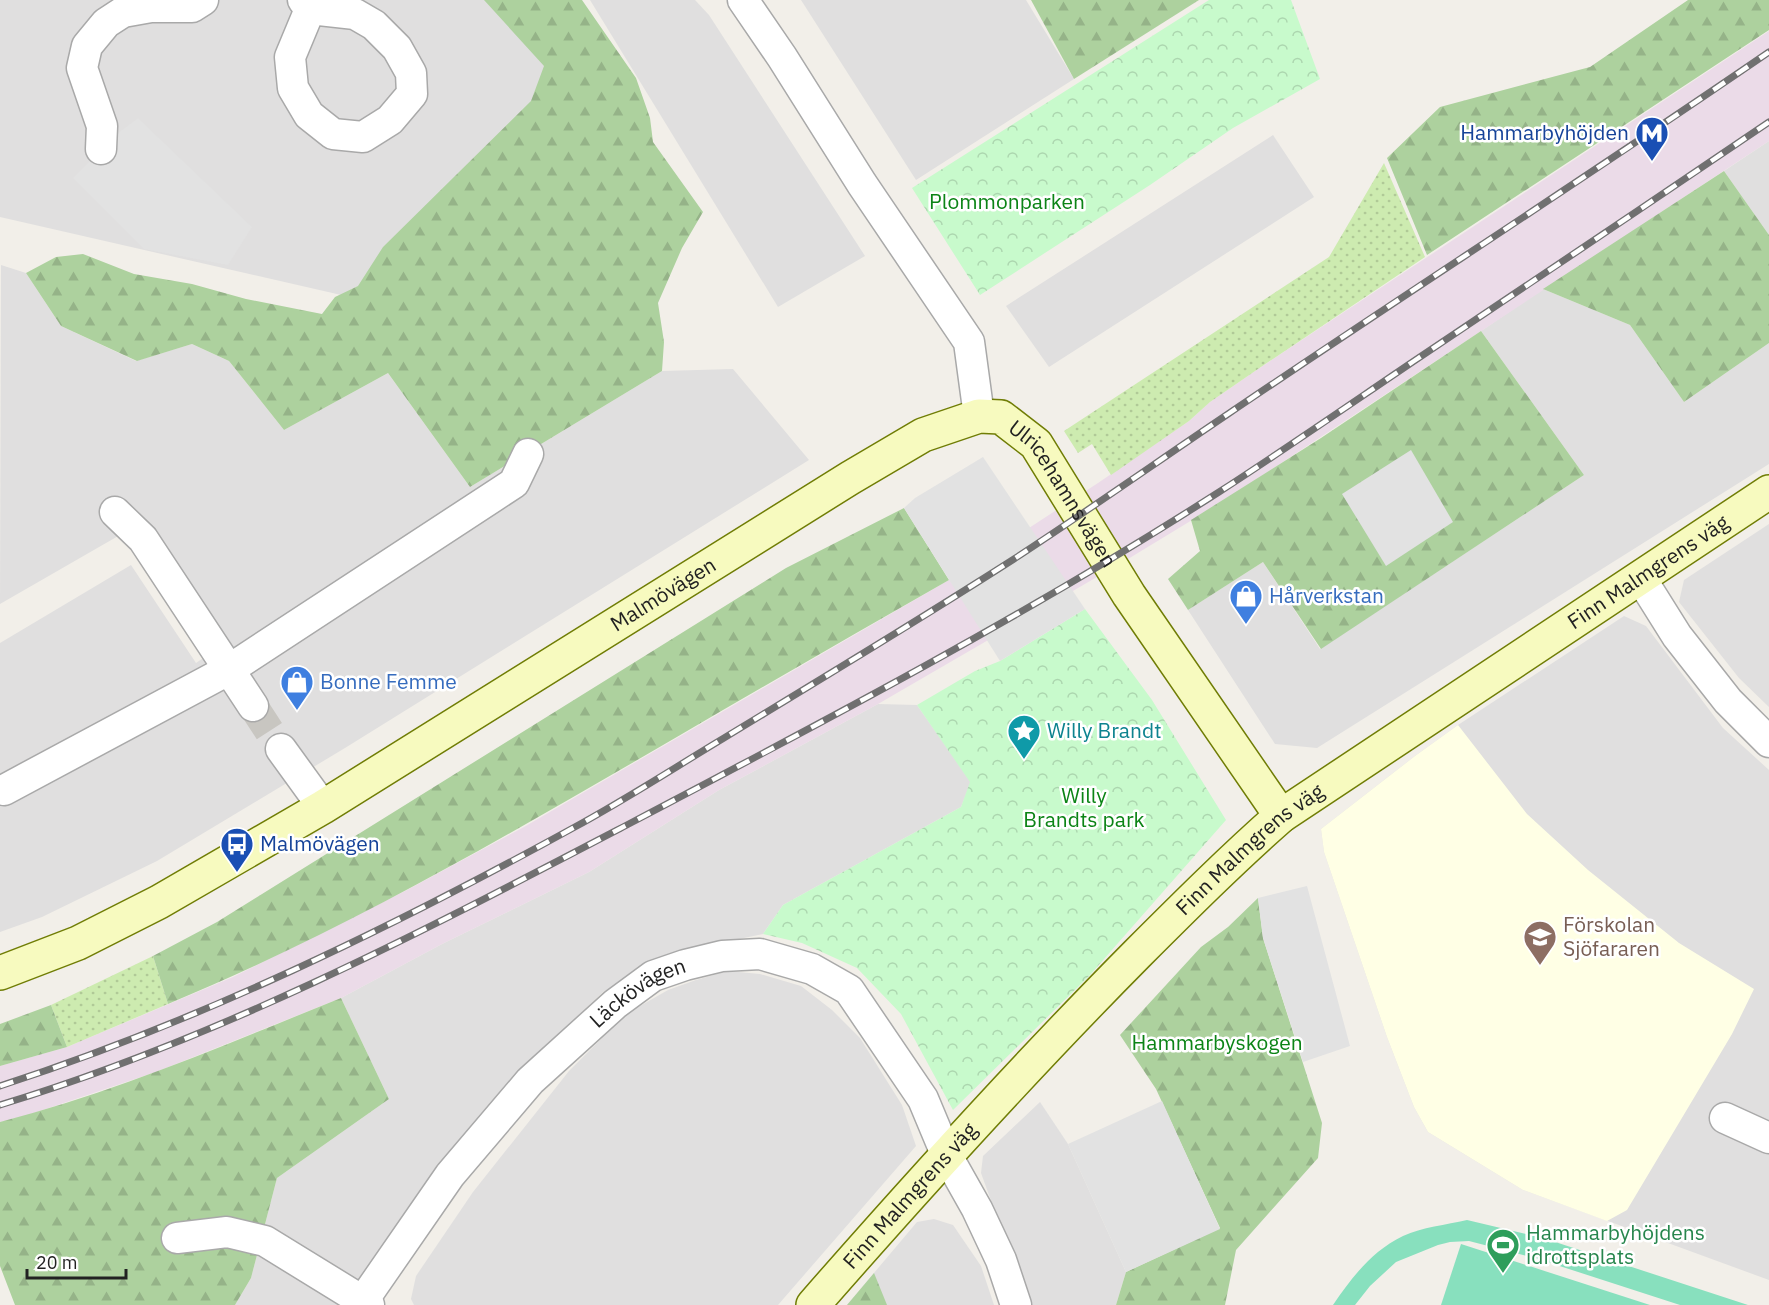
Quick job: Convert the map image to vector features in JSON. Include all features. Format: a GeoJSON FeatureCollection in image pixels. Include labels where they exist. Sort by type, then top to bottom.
{"type":"FeatureCollection","features":[{"type":"Feature","properties":{"kind":"street"},"geometry":{"type":"LineString","coordinates":[[101,149],[102,126],[82,68],[87,46],[106,23],[123,12],[151,7],[192,7],[203,0]]}},
{"type":"Feature","properties":{"kind":"street","name":"Ulricehamnsvägen"},"geometry":{"type":"LineString","coordinates":[[743,0],[862,184],[969,342],[980,416],[1001,417],[1036,444],[1129,595],[1281,816]]}},
{"type":"Feature","properties":{"kind":"street"},"geometry":{"type":"LineString","coordinates":[[306,4],[355,14],[374,25],[396,48],[411,73],[412,94],[390,120],[363,136],[333,134],[309,115],[293,88],[290,57],[306,4]]}},
{"type":"Feature","properties":{"kind":"street","name":"Malmövägen"},"geometry":{"type":"LineString","coordinates":[[0,973],[78,943],[159,902],[324,807],[850,478],[923,435],[980,416]]}},
{"type":"Feature","properties":{"kind":"street"},"geometry":{"type":"LineString","coordinates":[[4,790],[230,669],[514,483],[528,454]]}},
{"type":"Feature","properties":{"kind":"street","name":"Finn Malmgrens väg"},"geometry":{"type":"LineString","coordinates":[[813,1305],[946,1154],[1066,1026],[1230,862],[1281,816],[1769,492]]}},
{"type":"Feature","properties":{"kind":"street"},"geometry":{"type":"LineString","coordinates":[[115,512],[143,539],[254,706]]}},
{"type":"Feature","properties":{"kind":"street"},"geometry":{"type":"LineString","coordinates":[[1640,577],[1677,636],[1728,701],[1769,742]]}},
{"type":"Feature","properties":{"kind":"street"},"geometry":{"type":"LineString","coordinates":[[281,749],[324,807]]}},
{"type":"Feature","properties":{"kind":"street","name":"Läckövägen"},"geometry":{"type":"LineString","coordinates":[[364,1303],[450,1175],[530,1081],[615,1004],[653,976],[722,956],[760,954],[812,969],[849,990],[923,1099],[946,1154],[977,1209],[1001,1260],[1016,1305]]}},
{"type":"Feature","properties":{"kind":"street"},"geometry":{"type":"LineString","coordinates":[[1725,1118],[1769,1138]]}},
{"type":"Feature","properties":{"kind":"street"},"geometry":{"type":"LineString","coordinates":[[177,1239],[227,1232],[266,1241],[364,1303]]}},
{"type":"Feature","properties":{"kind":"shaded area"},"geometry":{"type":"Polygon","coordinates":[[[0,0],[485,0],[569,90],[363,300],[0,217],[0,0]]]}},
{"type":"Feature","properties":{"kind":"shaded area"},"geometry":{"type":"Polygon","coordinates":[[[590,0],[695,0],[709,15],[865,256],[778,307],[590,0]]]}},
{"type":"Feature","properties":{"kind":"shaded area"},"geometry":{"type":"Polygon","coordinates":[[[801,0],[1026,0],[1074,79],[916,180],[801,0]]]}},
{"type":"Feature","properties":{"kind":"shaded area"},"geometry":{"type":"Polygon","coordinates":[[[1769,31],[1769,141],[1230,497],[878,704],[719,790],[589,872],[442,944],[341,998],[156,1072],[28,1115],[0,1122],[0,1066],[67,1047],[233,977],[407,890],[524,827],[949,580],[1189,421],[1210,402],[1258,369],[1769,31]]]}},
{"type":"Feature","properties":{"kind":"shaded area"},"geometry":{"type":"Polygon","coordinates":[[[138,118],[252,227],[228,265],[144,249],[73,178],[117,134],[138,118]]]}},
{"type":"Feature","properties":{"kind":"shaded area"},"geometry":{"type":"Polygon","coordinates":[[[1273,135],[1314,197],[1049,367],[1006,306],[1273,135]]]}},
{"type":"Feature","properties":{"kind":"shaded area"},"geometry":{"type":"Polygon","coordinates":[[[1769,141],[1769,235],[1724,171],[1769,141]]]}},
{"type":"Feature","properties":{"kind":"shaded area"},"geometry":{"type":"Polygon","coordinates":[[[1,265],[26,273],[61,326],[136,361],[192,344],[229,361],[284,430],[388,373],[470,487],[662,371],[733,369],[809,460],[345,748],[157,861],[42,917],[0,932],[0,643],[131,565],[196,663],[225,643],[146,520],[0,604],[1,265]]]}},
{"type":"Feature","properties":{"kind":"shaded area"},"geometry":{"type":"Polygon","coordinates":[[[1543,289],[1630,325],[1684,402],[1769,343],[1769,464],[1317,748],[1275,744],[1188,610],[1263,562],[1320,649],[1584,475],[1481,331],[1543,289]]]}},
{"type":"Feature","properties":{"kind":"shaded area"},"geometry":{"type":"Polygon","coordinates":[[[1411,450],[1453,522],[1386,566],[1342,494],[1411,450]]]}},
{"type":"Feature","properties":{"kind":"shaded area"},"geometry":{"type":"Polygon","coordinates":[[[983,457],[1085,609],[1000,661],[904,508],[915,498],[983,457]]]}},
{"type":"Feature","properties":{"kind":"shaded area"},"geometry":{"type":"Polygon","coordinates":[[[1769,524],[1769,707],[1739,678],[1679,602],[1684,580],[1769,524]]]}},
{"type":"Feature","properties":{"kind":"shaded area"},"geometry":{"type":"Polygon","coordinates":[[[1624,616],[1646,626],[1723,728],[1769,770],[1769,1280],[1523,1190],[1428,1132],[1414,1107],[1387,1037],[1324,852],[1321,829],[1458,725],[1624,616]]]}},
{"type":"Feature","properties":{"kind":"shaded area"},"geometry":{"type":"Polygon","coordinates":[[[878,704],[917,705],[971,782],[961,807],[783,905],[763,934],[691,949],[643,969],[603,992],[519,1072],[345,1305],[235,1305],[251,1278],[277,1178],[389,1099],[341,998],[442,944],[589,872],[719,790],[878,704]]]}},
{"type":"Feature","properties":{"kind":"shaded area","name":"Förskolan Sjöfararen"},"geometry":{"type":"Polygon","coordinates":[[[1458,725],[1527,814],[1588,870],[1679,943],[1754,989],[1732,1034],[1627,1210],[1607,1221],[1523,1190],[1428,1132],[1414,1107],[1387,1037],[1324,852],[1321,829],[1458,725]]]}},
{"type":"Feature","properties":{"kind":"shaded area"},"geometry":{"type":"Polygon","coordinates":[[[1307,886],[1350,1046],[1303,1062],[1263,938],[1258,898],[1307,886]]]}},
{"type":"Feature","properties":{"kind":"shaded area"},"geometry":{"type":"Polygon","coordinates":[[[728,971],[760,974],[801,986],[832,1010],[860,1038],[902,1105],[916,1146],[778,1305],[414,1305],[411,1299],[416,1276],[473,1192],[569,1071],[626,1014],[668,990],[728,971]]]}},
{"type":"Feature","properties":{"kind":"shaded area"},"geometry":{"type":"Polygon","coordinates":[[[1162,1101],[1220,1229],[1126,1272],[1068,1144],[1162,1101]]]}},
{"type":"Feature","properties":{"kind":"shaded area"},"geometry":{"type":"Polygon","coordinates":[[[1040,1102],[1068,1144],[1126,1272],[1116,1305],[1029,1305],[981,1173],[983,1156],[1040,1102]]]}},
{"type":"Feature","properties":{"kind":"shaded area"},"geometry":{"type":"Polygon","coordinates":[[[934,1219],[953,1225],[981,1266],[994,1305],[847,1305],[917,1222],[934,1219]]]}},
{"type":"Feature","properties":{"kind":"green space"},"geometry":{"type":"Polygon","coordinates":[[[484,0],[582,0],[636,78],[650,118],[653,142],[703,212],[682,248],[658,303],[664,342],[662,371],[470,487],[388,373],[284,430],[229,361],[192,344],[137,361],[61,326],[26,273],[56,257],[83,254],[134,274],[192,284],[246,299],[322,314],[335,297],[358,286],[383,247],[531,101],[544,66],[484,0]]]}},
{"type":"Feature","properties":{"kind":"green space"},"geometry":{"type":"Polygon","coordinates":[[[1031,0],[1199,0],[1074,79],[1031,0]]]}},
{"type":"Feature","properties":{"kind":"green space","name":"Plommonparken"},"geometry":{"type":"Polygon","coordinates":[[[1209,0],[1291,0],[1320,79],[1233,128],[1150,185],[980,295],[912,188],[1209,0]]]}},
{"type":"Feature","properties":{"kind":"green space"},"geometry":{"type":"Polygon","coordinates":[[[1688,0],[1769,0],[1769,30],[1427,255],[1387,158],[1440,107],[1590,67],[1688,0]]]}},
{"type":"Feature","properties":{"kind":"green space"},"geometry":{"type":"Polygon","coordinates":[[[1384,163],[1425,257],[1210,402],[1189,421],[1111,475],[1092,444],[1078,453],[1064,431],[1329,257],[1384,163]]]}},
{"type":"Feature","properties":{"kind":"green space"},"geometry":{"type":"Polygon","coordinates":[[[1724,171],[1769,235],[1769,343],[1684,402],[1630,325],[1543,289],[1724,171]]]}},
{"type":"Feature","properties":{"kind":"green space"},"geometry":{"type":"Polygon","coordinates":[[[1481,331],[1584,475],[1321,649],[1263,562],[1188,610],[1168,579],[1200,551],[1191,520],[1321,438],[1481,331]]]}},
{"type":"Feature","properties":{"kind":"green space"},"geometry":{"type":"Polygon","coordinates":[[[904,508],[949,580],[430,878],[300,944],[168,1004],[153,956],[217,922],[786,568],[904,508]]]}},
{"type":"Feature","properties":{"kind":"green space","name":"Willy Brandts park"},"geometry":{"type":"Polygon","coordinates":[[[1085,609],[1152,700],[1226,820],[1090,975],[953,1110],[901,1014],[857,968],[802,943],[763,934],[783,905],[961,807],[970,782],[917,705],[975,671],[1000,661],[1085,609]]]}},
{"type":"Feature","properties":{"kind":"green space","name":"Hammarbyskogen"},"geometry":{"type":"Polygon","coordinates":[[[1258,898],[1263,938],[1322,1123],[1318,1158],[1236,1250],[1225,1305],[1116,1305],[1126,1272],[1220,1228],[1156,1089],[1120,1035],[1201,947],[1228,927],[1258,898]]]}},
{"type":"Feature","properties":{"kind":"green space"},"geometry":{"type":"Polygon","coordinates":[[[153,956],[168,1004],[67,1047],[51,1005],[153,956]]]}},
{"type":"Feature","properties":{"kind":"green space"},"geometry":{"type":"Polygon","coordinates":[[[341,998],[389,1099],[277,1178],[251,1278],[235,1305],[15,1305],[0,1266],[0,1122],[130,1081],[341,998]]]}},
{"type":"Feature","properties":{"kind":"green space"},"geometry":{"type":"Polygon","coordinates":[[[51,1005],[67,1047],[0,1066],[0,1024],[51,1005]]]}},
{"type":"Feature","properties":{"kind":"green space"},"geometry":{"type":"Polygon","coordinates":[[[1467,1220],[1543,1238],[1748,1305],[1680,1305],[1538,1259],[1469,1241],[1438,1245],[1396,1262],[1370,1286],[1355,1305],[1333,1305],[1363,1266],[1392,1242],[1418,1230],[1467,1220]]]}},
{"type":"Feature","properties":{"kind":"green space","name":"Hammarbyhöjdens idrottsplats"},"geometry":{"type":"Polygon","coordinates":[[[1461,1244],[1650,1305],[1441,1305],[1461,1244]]]}},
{"type":"Feature","properties":{"kind":"green space"},"geometry":{"type":"Polygon","coordinates":[[[874,1273],[887,1305],[847,1305],[874,1273]]]}},
{"type":"Feature","properties":{"kind":"tunnel"},"geometry":{"type":"LineString","coordinates":[[253,706],[281,749]]}},
{"type":"Feature","properties":{"kind":"railway"},"geometry":{"type":"LineString","coordinates":[[0,1086],[148,1032],[292,970],[434,902],[612,806],[1014,559],[1769,52]]}},
{"type":"Feature","properties":{"kind":"railway"},"geometry":{"type":"LineString","coordinates":[[0,1105],[162,1048],[318,981],[547,867],[925,666],[1073,581],[1219,492],[1769,122]]}},
{"type":"Feature","properties":{"kind":"place","name":"Hammarbyhöjden"},"geometry":{"type":"Point","coordinates":[1652,162]}},
{"type":"Feature","properties":{"kind":"place","name":"Hårverkstan"},"geometry":{"type":"Point","coordinates":[1246,625]}},
{"type":"Feature","properties":{"kind":"place","name":"Bonne Femme"},"geometry":{"type":"Point","coordinates":[297,711]}},
{"type":"Feature","properties":{"kind":"place","name":"Willy Brandt"},"geometry":{"type":"Point","coordinates":[1024,760]}},
{"type":"Feature","properties":{"kind":"place","name":"Malmövägen"},"geometry":{"type":"Point","coordinates":[237,873]}},
{"type":"Feature","properties":{"kind":"place","name":"Förskolan Sjöfararen"},"geometry":{"type":"Point","coordinates":[1540,966]}},
{"type":"Feature","properties":{"kind":"place","name":"Hammarbyhöjdens idrottsplats"},"geometry":{"type":"Point","coordinates":[1503,1274]}}]}
